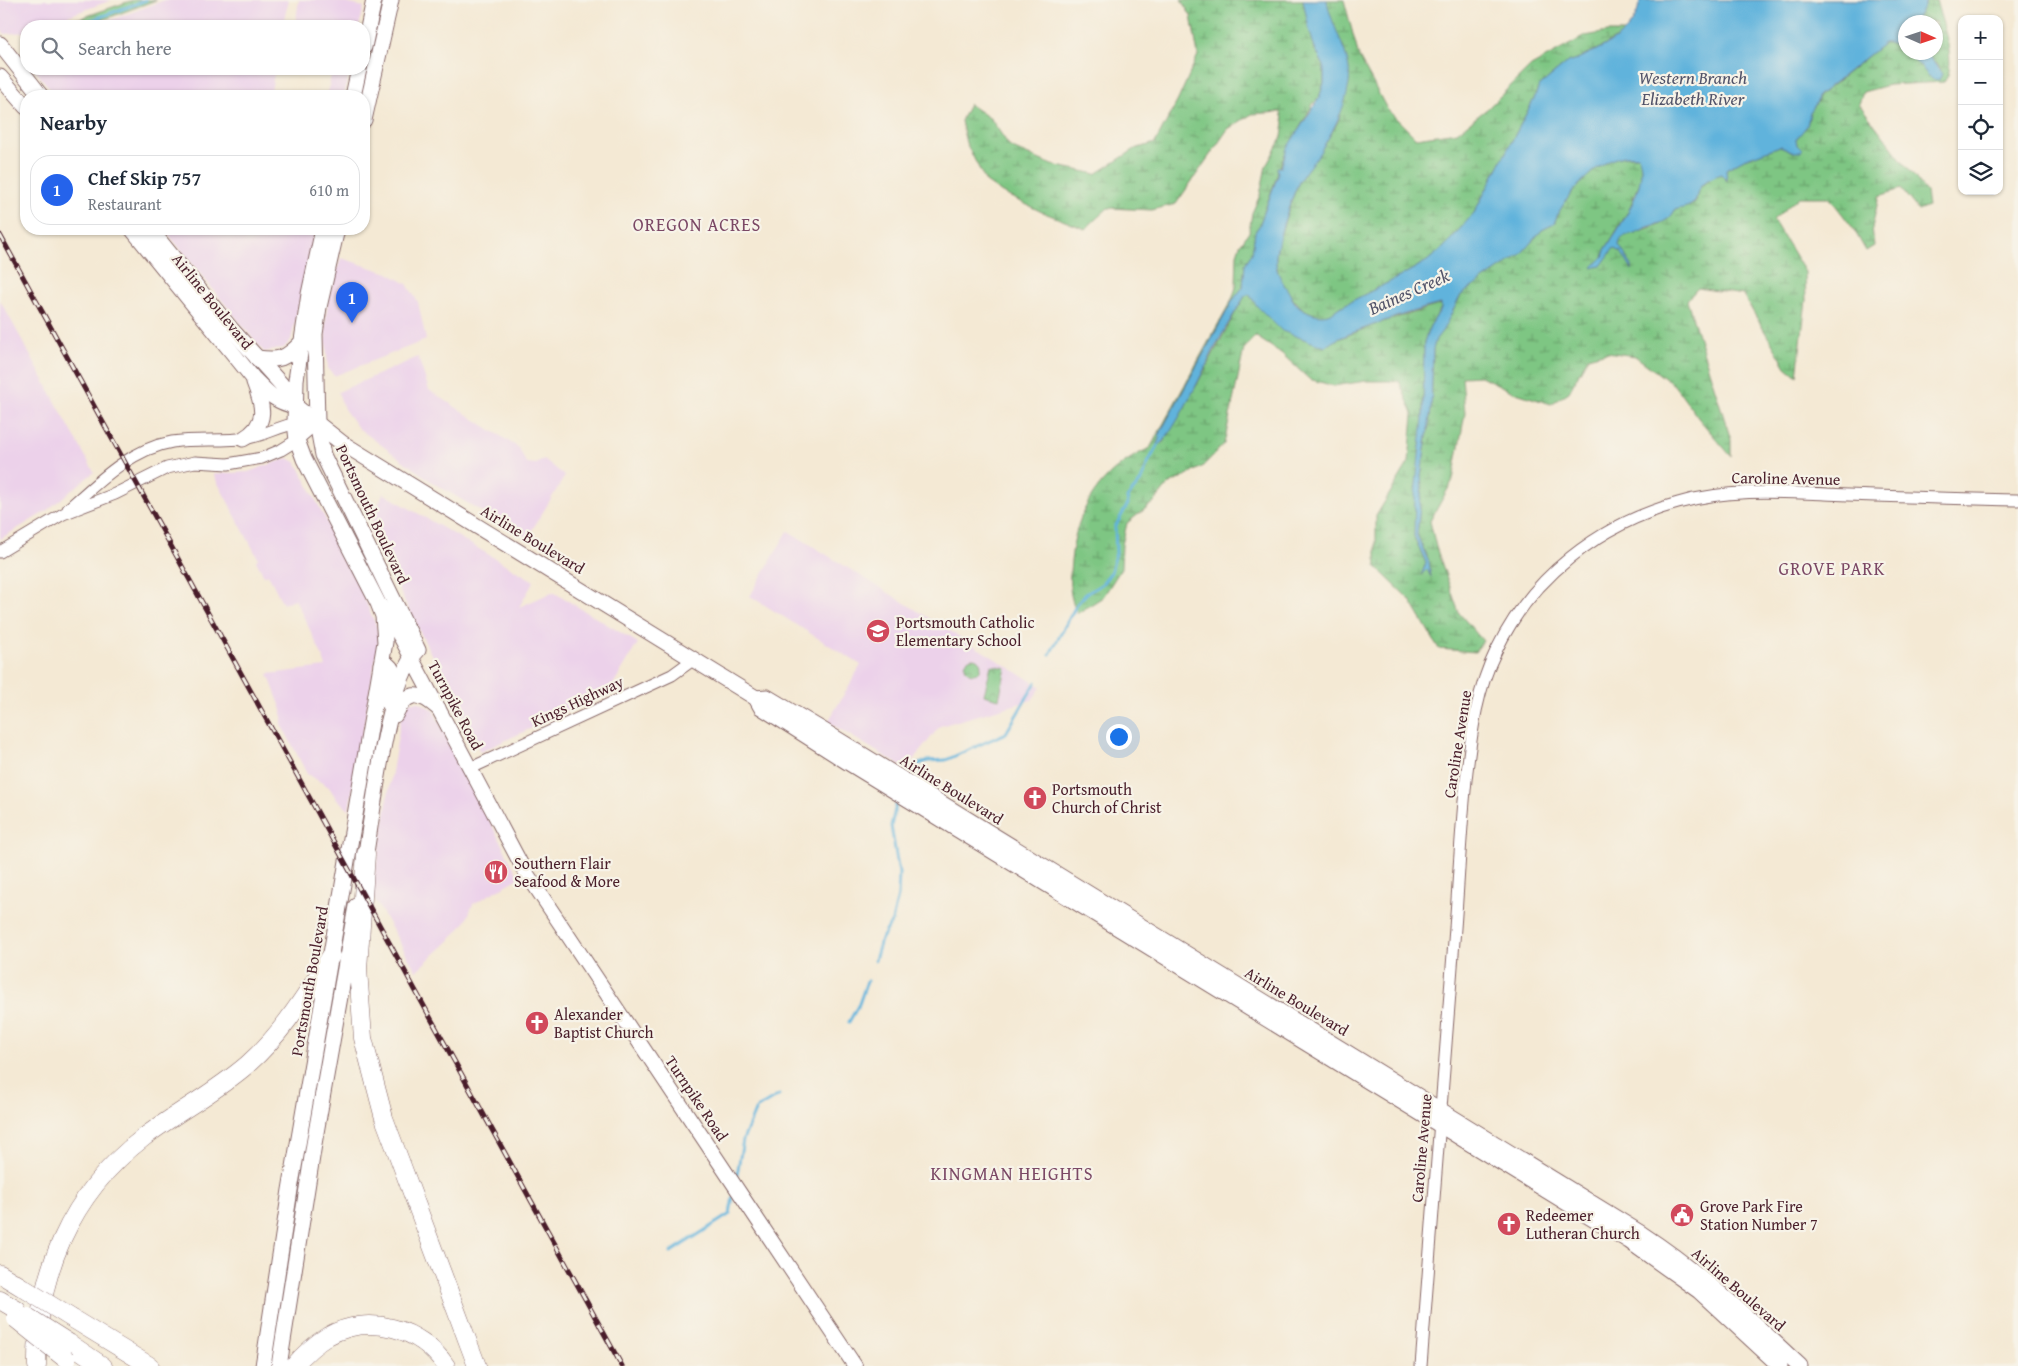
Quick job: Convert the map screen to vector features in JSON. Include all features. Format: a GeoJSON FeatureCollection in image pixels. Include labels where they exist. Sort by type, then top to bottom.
{"type":"FeatureCollection","features":[{"type":"Feature","properties":{"kind":"highway"},"geometry":{"type":"LineString","coordinates":[[366,854],[358,969],[363,1038],[384,1118],[477,1366]]}},
{"type":"Feature","properties":{"kind":"highway"},"geometry":{"type":"LineString","coordinates":[[37,1366],[42,1303],[55,1254],[67,1226],[91,1188],[142,1138],[228,1079],[263,1050],[294,1014],[331,956]]}},
{"type":"Feature","properties":{"kind":"highway"},"geometry":{"type":"LineString","coordinates":[[0,1274],[150,1366]]}},
{"type":"Feature","properties":{"kind":"highway"},"geometry":{"type":"LineString","coordinates":[[0,1300],[11,1312],[70,1356],[103,1366]]}},
{"type":"Feature","properties":{"kind":"highway"},"geometry":{"type":"LineString","coordinates":[[294,1366],[316,1344],[329,1335],[343,1329],[374,1325],[405,1331],[420,1339],[432,1348],[446,1366]]}},
{"type":"Feature","properties":{"kind":"main road"},"geometry":{"type":"LineString","coordinates":[[370,20],[374,0]]}},
{"type":"Feature","properties":{"kind":"main road"},"geometry":{"type":"LineString","coordinates":[[370,93],[391,0]]}},
{"type":"Feature","properties":{"kind":"main road"},"geometry":{"type":"LineString","coordinates":[[0,44],[20,69]]}},
{"type":"Feature","properties":{"kind":"main road"},"geometry":{"type":"LineString","coordinates":[[25,75],[37,90]]}},
{"type":"Feature","properties":{"kind":"main road"},"geometry":{"type":"LineString","coordinates":[[354,90],[358,75]]}},
{"type":"Feature","properties":{"kind":"main road"},"geometry":{"type":"LineString","coordinates":[[0,77],[20,100]]}},
{"type":"Feature","properties":{"kind":"main road","name":"Airline Boulevard"},"geometry":{"type":"LineString","coordinates":[[138,235],[204,307],[281,384],[295,406],[342,443],[756,698],[767,697],[852,757],[1439,1125],[1598,1221],[1665,1265],[1699,1291],[1780,1366]]}},
{"type":"Feature","properties":{"kind":"main road","name":"Airline Boulevard"},"geometry":{"type":"LineString","coordinates":[[154,235],[253,378],[276,400],[295,406]]}},
{"type":"Feature","properties":{"kind":"main road","name":"Portsmouth Boulevard"},"geometry":{"type":"LineString","coordinates":[[322,235],[309,294],[296,380],[295,423],[297,440],[308,468],[378,603],[414,654]]}},
{"type":"Feature","properties":{"kind":"main road","name":"Portsmouth Boulevard"},"geometry":{"type":"LineString","coordinates":[[279,1366],[314,1144],[366,854],[382,751],[394,705],[414,654],[328,469],[323,455],[317,423],[315,334],[319,307],[336,235]]}},
{"type":"Feature","properties":{"kind":"main road"},"geometry":{"type":"LineString","coordinates":[[257,358],[276,360],[283,358],[301,343]]}},
{"type":"Feature","properties":{"kind":"main road"},"geometry":{"type":"LineString","coordinates":[[243,439],[256,429],[262,415],[260,396],[253,378]]}},
{"type":"Feature","properties":{"kind":"main road","name":"Portsmouth Boulevard"},"geometry":{"type":"LineString","coordinates":[[263,1366],[290,1190],[381,664],[385,629],[378,603]]}},
{"type":"Feature","properties":{"kind":"main road","name":"Turnpike Road"},"geometry":{"type":"LineString","coordinates":[[414,654],[455,742],[471,768],[504,835],[527,875],[855,1366]]}},
{"type":"Feature","properties":{"kind":"main road","name":"Turnpike Road"},"geometry":{"type":"LineString","coordinates":[[414,654],[463,739],[471,768]]}},
{"type":"Feature","properties":{"kind":"main road"},"geometry":{"type":"LineString","coordinates":[[381,664],[388,665],[391,668],[382,751]]}},
{"type":"Feature","properties":{"kind":"main road"},"geometry":{"type":"LineString","coordinates":[[388,730],[400,706],[410,697],[422,695],[438,708]]}},
{"type":"Feature","properties":{"kind":"main road","name":"Airline Boulevard"},"geometry":{"type":"LineString","coordinates":[[852,757],[1440,1109],[1664,1248],[1726,1297],[1800,1366]]}},
{"type":"Feature","properties":{"kind":"street"},"geometry":{"type":"LineString","coordinates":[[0,552],[63,514],[122,464],[157,446],[171,442],[243,439],[255,437],[295,423],[317,423]]}},
{"type":"Feature","properties":{"kind":"street"},"geometry":{"type":"LineString","coordinates":[[63,514],[115,494],[167,468],[195,462],[228,464],[246,462],[274,453],[297,440],[317,423]]}},
{"type":"Feature","properties":{"kind":"street","name":"Caroline Avenue"},"geometry":{"type":"LineString","coordinates":[[1421,1366],[1459,854],[1474,717],[1485,675],[1504,635],[1525,603],[1563,563],[1608,531],[1648,512],[1702,497],[1761,491],[1918,498],[2018,500]]}},
{"type":"Feature","properties":{"kind":"street","name":"Kings Highway"},"geometry":{"type":"LineString","coordinates":[[471,768],[672,675],[694,659]]}},
{"type":"Feature","properties":{"kind":"shaded area"},"geometry":{"type":"Polygon","coordinates":[[[0,0],[112,0],[57,20],[20,20],[20,32],[5,34],[0,28],[0,0]]]}},
{"type":"Feature","properties":{"kind":"shaded area"},"geometry":{"type":"Polygon","coordinates":[[[165,0],[289,0],[284,20],[111,20],[165,0]]]}},
{"type":"Feature","properties":{"kind":"shaded area"},"geometry":{"type":"Polygon","coordinates":[[[299,0],[332,0],[364,7],[361,20],[296,20],[299,0]]]}},
{"type":"Feature","properties":{"kind":"shaded area"},"geometry":{"type":"Polygon","coordinates":[[[39,75],[274,75],[271,90],[51,90],[39,75]]]}},
{"type":"Feature","properties":{"kind":"shaded area"},"geometry":{"type":"Polygon","coordinates":[[[331,75],[349,75],[345,90],[328,90],[331,75]]]}},
{"type":"Feature","properties":{"kind":"shaded area"},"geometry":{"type":"Polygon","coordinates":[[[169,235],[315,235],[291,340],[284,348],[264,352],[169,235]]]}},
{"type":"Feature","properties":{"kind":"shaded area"},"geometry":{"type":"Polygon","coordinates":[[[341,258],[388,273],[407,284],[418,302],[426,340],[334,376],[328,368],[325,329],[328,298],[341,258]]]}},
{"type":"Feature","properties":{"kind":"shaded area"},"geometry":{"type":"Polygon","coordinates":[[[0,300],[94,472],[45,512],[0,539],[0,300]]]}},
{"type":"Feature","properties":{"kind":"shaded area"},"geometry":{"type":"Polygon","coordinates":[[[418,357],[429,390],[519,448],[526,463],[536,464],[544,459],[565,476],[527,538],[435,484],[358,428],[344,409],[338,392],[418,357]]]}},
{"type":"Feature","properties":{"kind":"shaded area"},"geometry":{"type":"Polygon","coordinates":[[[288,458],[297,463],[354,575],[377,627],[379,639],[349,810],[336,798],[329,787],[307,774],[282,725],[282,710],[268,674],[326,667],[323,657],[295,599],[283,604],[268,574],[264,576],[256,561],[258,558],[213,474],[248,472],[288,458]]]}},
{"type":"Feature","properties":{"kind":"shaded area"},"geometry":{"type":"Polygon","coordinates":[[[383,493],[534,581],[519,607],[553,592],[638,643],[608,693],[480,752],[369,530],[383,493]]]}},
{"type":"Feature","properties":{"kind":"shaded area","name":"Portsmouth Catholic Elementary School"},"geometry":{"type":"Polygon","coordinates":[[[788,531],[1041,687],[1032,700],[940,726],[906,769],[828,722],[861,665],[750,596],[788,531]]]}},
{"type":"Feature","properties":{"kind":"shaded area"},"geometry":{"type":"Polygon","coordinates":[[[409,702],[420,702],[433,710],[519,878],[473,904],[466,921],[453,937],[416,971],[370,891],[377,862],[401,718],[409,702]]]}},
{"type":"Feature","properties":{"kind":"green space"},"geometry":{"type":"Polygon","coordinates":[[[133,0],[156,0],[102,20],[75,20],[133,0]]]}},
{"type":"Feature","properties":{"kind":"green space"},"geometry":{"type":"Polygon","coordinates":[[[1181,0],[1303,0],[1315,49],[1324,66],[1324,83],[1319,98],[1313,104],[1284,156],[1255,233],[1252,253],[1245,264],[1243,287],[1233,300],[1160,433],[1162,444],[1184,408],[1245,296],[1249,294],[1257,306],[1324,347],[1333,341],[1379,323],[1442,304],[1424,342],[1423,418],[1414,536],[1426,563],[1423,573],[1427,569],[1430,575],[1429,562],[1417,535],[1422,487],[1421,475],[1431,410],[1433,349],[1436,339],[1443,330],[1461,295],[1521,254],[1542,230],[1554,224],[1569,197],[1593,171],[1611,160],[1621,157],[1638,156],[1641,162],[1641,181],[1630,208],[1605,250],[1601,266],[1612,249],[1614,248],[1621,252],[1619,242],[1622,237],[1659,224],[1675,210],[1692,205],[1696,201],[1698,190],[1712,177],[1721,174],[1727,181],[1726,169],[1744,159],[1780,146],[1794,152],[1797,145],[1796,139],[1807,126],[1810,112],[1818,97],[1884,43],[1890,43],[1898,47],[1898,60],[1914,60],[1932,79],[1941,70],[1933,60],[1943,60],[1943,23],[1948,42],[1950,65],[1944,82],[1889,85],[1863,92],[1859,104],[1926,192],[1928,206],[1918,210],[1901,189],[1879,196],[1872,228],[1874,246],[1866,251],[1853,228],[1829,197],[1799,197],[1773,220],[1805,272],[1806,300],[1797,376],[1786,367],[1743,295],[1698,288],[1687,300],[1731,440],[1731,456],[1699,419],[1674,385],[1635,356],[1607,352],[1588,357],[1569,392],[1551,404],[1513,392],[1481,376],[1462,377],[1465,413],[1453,480],[1430,521],[1436,547],[1459,613],[1483,641],[1475,652],[1439,649],[1410,600],[1376,567],[1376,516],[1409,462],[1413,414],[1399,381],[1366,381],[1334,386],[1309,379],[1281,353],[1255,336],[1244,349],[1224,444],[1202,467],[1168,485],[1154,502],[1127,523],[1122,545],[1121,569],[1103,597],[1078,613],[1072,601],[1070,574],[1074,542],[1085,508],[1105,479],[1118,467],[1150,448],[1233,297],[1236,287],[1237,254],[1240,245],[1249,232],[1252,213],[1260,195],[1266,166],[1282,137],[1284,123],[1281,112],[1252,114],[1228,129],[1176,204],[1152,210],[1108,208],[1085,229],[1042,212],[1002,193],[986,182],[966,143],[961,121],[969,104],[991,119],[1010,147],[1052,165],[1096,174],[1135,149],[1155,143],[1178,100],[1198,55],[1191,16],[1181,0]]]}},
{"type":"Feature","properties":{"kind":"green space"},"geometry":{"type":"Polygon","coordinates":[[[1327,0],[1344,0],[1359,57],[1387,109],[1416,138],[1457,132],[1487,109],[1531,66],[1585,36],[1608,32],[1626,32],[1602,47],[1571,62],[1569,61],[1539,86],[1474,213],[1444,247],[1427,261],[1401,276],[1331,313],[1319,315],[1301,307],[1286,290],[1277,268],[1276,255],[1289,207],[1301,178],[1330,136],[1340,114],[1327,0]]]}},
{"type":"Feature","properties":{"kind":"green space"},"geometry":{"type":"Polygon","coordinates":[[[1927,0],[1936,0],[1940,15],[1919,15],[1927,0]]]}},
{"type":"Feature","properties":{"kind":"green space"},"geometry":{"type":"Polygon","coordinates":[[[973,658],[979,660],[981,666],[979,672],[973,674],[967,672],[965,666],[967,660],[973,658]]]}},
{"type":"Feature","properties":{"kind":"green space"},"geometry":{"type":"Polygon","coordinates":[[[991,665],[1006,668],[999,699],[984,695],[991,665]]]}},
{"type":"Feature","properties":{"kind":"water","name":"Western Branch Elizabeth River"},"geometry":{"type":"Polygon","coordinates":[[[1303,0],[1327,0],[1348,63],[1349,84],[1341,113],[1332,131],[1317,157],[1303,175],[1292,198],[1278,245],[1276,265],[1282,281],[1294,301],[1303,309],[1325,315],[1401,276],[1427,261],[1444,247],[1474,213],[1539,86],[1569,61],[1571,62],[1605,46],[1624,32],[1632,23],[1637,13],[1640,0],[1927,0],[1919,15],[1898,15],[1898,47],[1890,43],[1884,43],[1818,96],[1817,102],[1810,112],[1807,126],[1796,139],[1797,145],[1802,150],[1801,152],[1794,152],[1780,146],[1744,159],[1726,169],[1727,181],[1721,174],[1705,182],[1698,191],[1694,202],[1688,207],[1675,210],[1664,222],[1623,237],[1619,245],[1632,266],[1632,270],[1621,252],[1614,248],[1601,266],[1592,268],[1603,257],[1637,192],[1641,167],[1638,156],[1624,156],[1611,160],[1593,171],[1569,197],[1554,224],[1542,230],[1521,254],[1461,295],[1443,330],[1436,339],[1433,349],[1431,410],[1421,475],[1422,487],[1417,535],[1429,562],[1431,577],[1427,569],[1421,575],[1426,563],[1414,536],[1415,493],[1423,418],[1424,342],[1430,326],[1441,309],[1441,304],[1373,325],[1338,339],[1325,347],[1282,331],[1257,306],[1249,294],[1245,296],[1219,340],[1181,414],[1164,440],[1157,447],[1160,433],[1233,300],[1243,287],[1245,264],[1252,253],[1255,232],[1278,175],[1277,167],[1281,167],[1287,148],[1319,98],[1324,83],[1324,66],[1315,49],[1303,0]]]}},
{"type":"Feature","properties":{"kind":"water","name":"Western Branch Elizabeth River"},"geometry":{"type":"Polygon","coordinates":[[[1914,60],[1932,60],[1942,74],[1939,80],[1932,79],[1914,60]]]}},
{"type":"Feature","properties":{"kind":"waterway"},"geometry":{"type":"LineString","coordinates":[[92,20],[146,0]]}},
{"type":"Feature","properties":{"kind":"waterway"},"geometry":{"type":"LineString","coordinates":[[1050,654],[1077,604],[1086,594],[1102,584],[1111,572],[1116,553],[1115,527],[1128,504],[1127,498],[1141,481],[1158,445]]}},
{"type":"Feature","properties":{"kind":"waterway"},"geometry":{"type":"LineString","coordinates":[[912,767],[927,761],[946,760],[1006,733],[1036,682]]}},
{"type":"Feature","properties":{"kind":"waterway"},"geometry":{"type":"LineString","coordinates":[[875,960],[881,940],[892,921],[898,896],[899,873],[891,826],[896,805]]}},
{"type":"Feature","properties":{"kind":"waterway"},"geometry":{"type":"LineString","coordinates":[[849,1022],[859,1004],[867,981]]}},
{"type":"Feature","properties":{"kind":"waterway"},"geometry":{"type":"LineString","coordinates":[[737,1175],[743,1140],[756,1109],[779,1095]]}},
{"type":"Feature","properties":{"kind":"waterway"},"geometry":{"type":"LineString","coordinates":[[671,1252],[730,1214],[733,1197]]}},
{"type":"Feature","properties":{"kind":"railway"},"geometry":{"type":"LineString","coordinates":[[0,235],[622,1366]]}},
{"type":"Feature","properties":{"kind":"place","name":"Chef Skip 757"},"geometry":{"type":"Point","coordinates":[352,323]}},
{"type":"Feature","properties":{"kind":"place","name":"Portsmouth Catholic Elementary School"},"geometry":{"type":"Point","coordinates":[878,631]}},
{"type":"Feature","properties":{"kind":"place","name":"Portsmouth Church of Christ"},"geometry":{"type":"Point","coordinates":[1035,798]}},
{"type":"Feature","properties":{"kind":"place","name":"Southern Flair Seafood & More"},"geometry":{"type":"Point","coordinates":[496,872]}},
{"type":"Feature","properties":{"kind":"place","name":"Alexander Baptist Church"},"geometry":{"type":"Point","coordinates":[537,1023]}},
{"type":"Feature","properties":{"kind":"place","name":"Grove Park Fire Station Number 7"},"geometry":{"type":"Point","coordinates":[1682,1215]}},
{"type":"Feature","properties":{"kind":"place","name":"Redeemer Lutheran Church"},"geometry":{"type":"Point","coordinates":[1509,1224]}},
{"type":"Feature","properties":{"kind":"district","name":"OREGON ACRES"},"geometry":{"type":"Point","coordinates":[697,225]}},
{"type":"Feature","properties":{"kind":"district","name":"GROVE PARK"},"geometry":{"type":"Point","coordinates":[1832,569]}},
{"type":"Feature","properties":{"kind":"district","name":"KINGMAN HEIGHTS"},"geometry":{"type":"Point","coordinates":[1012,1174]}},
{"type":"Feature","properties":{"kind":"water label","name":"Baines Creek"},"geometry":{"type":"Point","coordinates":[1409,292]}}]}
